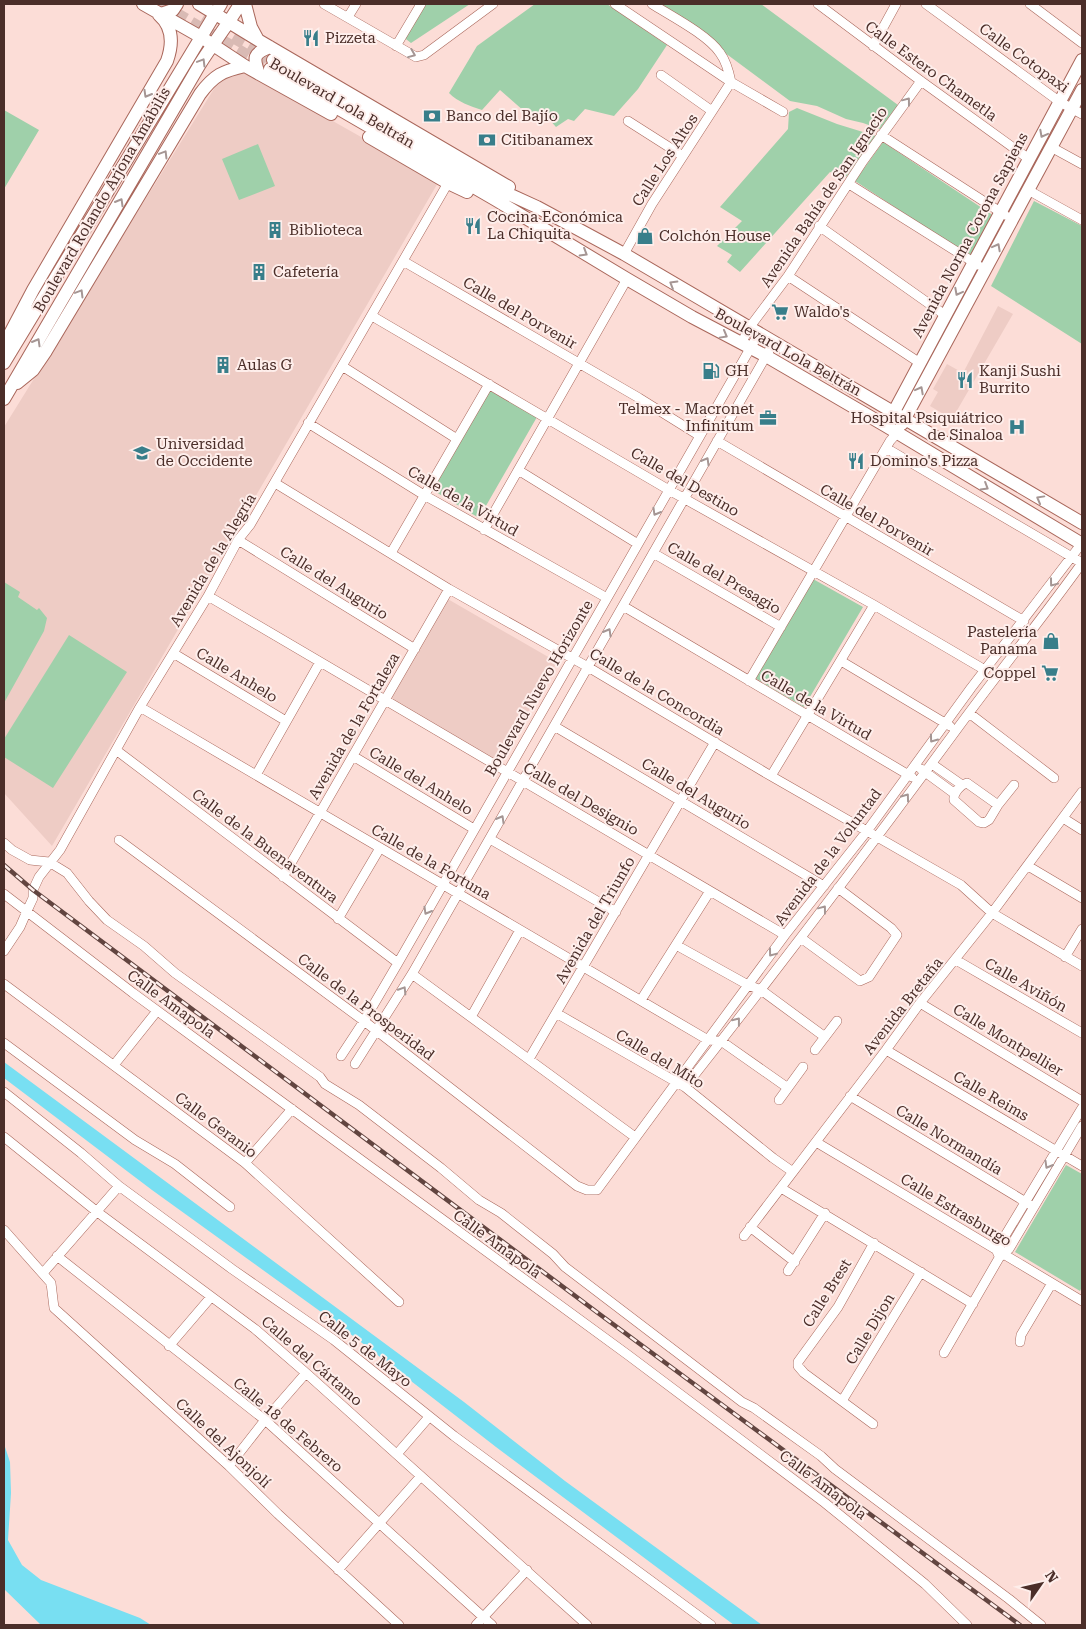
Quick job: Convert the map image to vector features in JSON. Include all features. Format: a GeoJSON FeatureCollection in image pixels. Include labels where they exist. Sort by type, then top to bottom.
{"type":"FeatureCollection","features":[{"type":"Feature","properties":{"kind":"main road"},"geometry":{"type":"LineString","coordinates":[[154,6],[173,10],[178,4]]}},
{"type":"Feature","properties":{"kind":"main road","name":"Boulevard Lola Beltrán"},"geometry":{"type":"LineString","coordinates":[[199,4],[217,10],[230,22],[258,40],[490,176],[537,207]]}},
{"type":"Feature","properties":{"kind":"main road","name":"Boulevard Rolando Arjona Amábilis"},"geometry":{"type":"LineString","coordinates":[[4,399],[212,44],[230,22],[240,4]]}},
{"type":"Feature","properties":{"kind":"main road"},"geometry":{"type":"LineString","coordinates":[[246,4],[251,27],[258,40]]}},
{"type":"Feature","properties":{"kind":"main road"},"geometry":{"type":"LineString","coordinates":[[4,345],[33,290],[166,61],[172,43],[168,27],[154,6]]}},
{"type":"Feature","properties":{"kind":"main road","name":"Boulevard Lola Beltrán"},"geometry":{"type":"LineString","coordinates":[[154,6],[245,66],[267,68],[624,254],[1082,523]]}},
{"type":"Feature","properties":{"kind":"main road","name":"Boulevard Rolando Arjona Amábilis"},"geometry":{"type":"LineString","coordinates":[[4,358],[217,10]]}},
{"type":"Feature","properties":{"kind":"main road"},"geometry":{"type":"LineString","coordinates":[[267,68],[255,63],[260,50],[270,47]]}},
{"type":"Feature","properties":{"kind":"main road","name":"Avenida Norma Corona Sapiens"},"geometry":{"type":"LineString","coordinates":[[886,426],[1082,60]]}},
{"type":"Feature","properties":{"kind":"main road"},"geometry":{"type":"LineString","coordinates":[[11,387],[33,370],[46,351],[206,86],[221,73],[245,66]]}},
{"type":"Feature","properties":{"kind":"main road","name":"Boulevard Lola Beltrán"},"geometry":{"type":"LineString","coordinates":[[267,68],[448,183],[528,221]]}},
{"type":"Feature","properties":{"kind":"main road","name":"Boulevard Lola Beltrán"},"geometry":{"type":"LineString","coordinates":[[267,68],[496,200],[627,280],[766,356],[886,426],[891,441],[1082,544]]}},
{"type":"Feature","properties":{"kind":"main road","name":"Avenida Norma Corona Sapiens"},"geometry":{"type":"LineString","coordinates":[[891,441],[905,419],[1051,147],[1077,112],[1082,90]]}},
{"type":"Feature","properties":{"kind":"street"},"geometry":{"type":"LineString","coordinates":[[324,4],[416,57],[424,56],[493,4]]}},
{"type":"Feature","properties":{"kind":"street"},"geometry":{"type":"LineString","coordinates":[[348,17],[356,4]]}},
{"type":"Feature","properties":{"kind":"street"},"geometry":{"type":"LineString","coordinates":[[396,46],[421,4]]}},
{"type":"Feature","properties":{"kind":"street"},"geometry":{"type":"LineString","coordinates":[[615,4],[732,82],[782,112]]}},
{"type":"Feature","properties":{"kind":"street"},"geometry":{"type":"LineString","coordinates":[[652,4],[708,40],[717,49],[726,65],[732,82]]}},
{"type":"Feature","properties":{"kind":"street","name":"Calle Estero Chametla"},"geometry":{"type":"LineString","coordinates":[[818,4],[1029,159]]}},
{"type":"Feature","properties":{"kind":"street"},"geometry":{"type":"LineString","coordinates":[[873,46],[896,4]]}},
{"type":"Feature","properties":{"kind":"street","name":"Calle Cotopaxi"},"geometry":{"type":"LineString","coordinates":[[926,4],[1060,102],[1077,112]]}},
{"type":"Feature","properties":{"kind":"street"},"geometry":{"type":"LineString","coordinates":[[1036,6],[1082,43]]}},
{"type":"Feature","properties":{"kind":"street"},"geometry":{"type":"LineString","coordinates":[[661,75],[712,112]]}},
{"type":"Feature","properties":{"kind":"street","name":"Avenida Bahía de San Ignacio"},"geometry":{"type":"LineString","coordinates":[[754,330],[881,135],[921,81]]}},
{"type":"Feature","properties":{"kind":"street","name":"Calle Los Altos"},"geometry":{"type":"LineString","coordinates":[[624,254],[652,204],[732,82]]}},
{"type":"Feature","properties":{"kind":"street"},"geometry":{"type":"LineString","coordinates":[[628,121],[683,156]]}},
{"type":"Feature","properties":{"kind":"street"},"geometry":{"type":"LineString","coordinates":[[881,135],[1012,220]]}},
{"type":"Feature","properties":{"kind":"street"},"geometry":{"type":"LineString","coordinates":[[1051,147],[1082,164]]}},
{"type":"Feature","properties":{"kind":"street","name":"Avenida de la Alegría"},"geometry":{"type":"LineString","coordinates":[[4,951],[20,927],[39,877],[60,850],[140,707],[208,596],[238,540],[250,525],[275,483],[448,183]]}},
{"type":"Feature","properties":{"kind":"street"},"geometry":{"type":"LineString","coordinates":[[849,184],[985,270]]}},
{"type":"Feature","properties":{"kind":"street"},"geometry":{"type":"LineString","coordinates":[[1028,190],[1082,220]]}},
{"type":"Feature","properties":{"kind":"street"},"geometry":{"type":"LineString","coordinates":[[820,226],[945,315]]}},
{"type":"Feature","properties":{"kind":"street","name":"Calle del Porvenir"},"geometry":{"type":"LineString","coordinates":[[403,261],[580,363],[700,436]]}},
{"type":"Feature","properties":{"kind":"street"},"geometry":{"type":"LineString","coordinates":[[788,276],[920,363]]}},
{"type":"Feature","properties":{"kind":"street"},"geometry":{"type":"LineString","coordinates":[[484,530],[627,280]]}},
{"type":"Feature","properties":{"kind":"street","name":"Calle del Destino"},"geometry":{"type":"LineString","coordinates":[[372,316],[669,490],[874,605],[985,670]]}},
{"type":"Feature","properties":{"kind":"street","name":"Boulevard Nuevo Horizonte"},"geometry":{"type":"LineString","coordinates":[[341,1056],[398,964],[442,884],[722,399],[754,330]]}},
{"type":"Feature","properties":{"kind":"street"},"geometry":{"type":"LineString","coordinates":[[355,1064],[412,974],[774,342]]}},
{"type":"Feature","properties":{"kind":"street"},"geometry":{"type":"LineString","coordinates":[[342,366],[457,439]]}},
{"type":"Feature","properties":{"kind":"street"},"geometry":{"type":"LineString","coordinates":[[391,554],[489,384]]}},
{"type":"Feature","properties":{"kind":"street"},"geometry":{"type":"LineString","coordinates":[[722,399],[737,407]]}},
{"type":"Feature","properties":{"kind":"street","name":"Calle de la Virtud"},"geometry":{"type":"LineString","coordinates":[[308,423],[424,495],[607,598]]}},
{"type":"Feature","properties":{"kind":"street","name":"Calle del Porvenir"},"geometry":{"type":"LineString","coordinates":[[717,441],[1024,621]]}},
{"type":"Feature","properties":{"kind":"street"},"geometry":{"type":"LineString","coordinates":[[749,681],[891,441],[1082,563]]}},
{"type":"Feature","properties":{"kind":"street"},"geometry":{"type":"LineString","coordinates":[[518,470],[638,544]]}},
{"type":"Feature","properties":{"kind":"street","name":"Calle de la Concordia"},"geometry":{"type":"LineString","coordinates":[[275,483],[449,589],[573,658],[771,776],[961,885],[992,913],[1082,966]]}},
{"type":"Feature","properties":{"kind":"street","name":"Calle del Augurio"},"geometry":{"type":"LineString","coordinates":[[238,540],[414,649]]}},
{"type":"Feature","properties":{"kind":"street","name":"Avenida de la Voluntad"},"geometry":{"type":"LineString","coordinates":[[597,1190],[748,985],[1082,544]]}},
{"type":"Feature","properties":{"kind":"street","name":"Calle del Presagio"},"geometry":{"type":"LineString","coordinates":[[654,553],[780,627]]}},
{"type":"Feature","properties":{"kind":"street","name":"Avenida de la Voluntad"},"geometry":{"type":"LineString","coordinates":[[685,1087],[878,837],[956,730],[1047,613],[1082,563]]}},
{"type":"Feature","properties":{"kind":"street","name":"Avenida de la Fortaleza"},"geometry":{"type":"LineString","coordinates":[[284,877],[449,589]]}},
{"type":"Feature","properties":{"kind":"street","name":"Calle del Designio"},"geometry":{"type":"LineString","coordinates":[[208,596],[785,936]]}},
{"type":"Feature","properties":{"kind":"street"},"geometry":{"type":"LineString","coordinates":[[771,776],[874,605]]}},
{"type":"Feature","properties":{"kind":"street","name":"Calle de la Virtud"},"geometry":{"type":"LineString","coordinates":[[623,606],[919,781]]}},
{"type":"Feature","properties":{"kind":"street","name":"Calle Anhelo"},"geometry":{"type":"LineString","coordinates":[[173,653],[286,721]]}},
{"type":"Feature","properties":{"kind":"street"},"geometry":{"type":"LineString","coordinates":[[841,661],[956,730]]}},
{"type":"Feature","properties":{"kind":"street"},"geometry":{"type":"LineString","coordinates":[[256,775],[320,662]]}},
{"type":"Feature","properties":{"kind":"street","name":"Calle de la Fortuna"},"geometry":{"type":"LineString","coordinates":[[140,707],[708,1040]]}},
{"type":"Feature","properties":{"kind":"street"},"geometry":{"type":"LineString","coordinates":[[969,713],[1054,778]]}},
{"type":"Feature","properties":{"kind":"street","name":"Calle del Augurio"},"geometry":{"type":"LineString","coordinates":[[554,726],[824,886]]}},
{"type":"Feature","properties":{"kind":"street","name":"Avenida del Triunfo"},"geometry":{"type":"LineString","coordinates":[[529,1059],[715,742]]}},
{"type":"Feature","properties":{"kind":"street","name":"Calle de la Buenaventura"},"geometry":{"type":"LineString","coordinates":[[116,750],[398,964]]}},
{"type":"Feature","properties":{"kind":"street","name":"Calle del Anhelo"},"geometry":{"type":"LineString","coordinates":[[353,756],[474,829]]}},
{"type":"Feature","properties":{"kind":"street"},"geometry":{"type":"LineString","coordinates":[[932,764],[962,785]]}},
{"type":"Feature","properties":{"kind":"street"},"geometry":{"type":"LineString","coordinates":[[914,765],[955,794]]}},
{"type":"Feature","properties":{"kind":"street"},"geometry":{"type":"LineString","coordinates":[[939,781],[945,773]]}},
{"type":"Feature","properties":{"kind":"street"},"geometry":{"type":"LineString","coordinates":[[998,804],[970,784],[965,783],[954,797],[956,804],[982,823],[989,820],[998,804],[1014,785]]}},
{"type":"Feature","properties":{"kind":"street","name":"Avenida Bretaña"},"geometry":{"type":"LineString","coordinates":[[744,1236],[920,1003],[956,960],[1028,866],[1082,792]]}},
{"type":"Feature","properties":{"kind":"street"},"geometry":{"type":"LineString","coordinates":[[1064,818],[1082,830]]}},
{"type":"Feature","properties":{"kind":"street"},"geometry":{"type":"LineString","coordinates":[[490,839],[616,912]]}},
{"type":"Feature","properties":{"kind":"street","name":"Calle de la Prosperidad"},"geometry":{"type":"LineString","coordinates":[[120,840],[364,1021],[577,1186],[587,1190],[597,1190]]}},
{"type":"Feature","properties":{"kind":"street"},"geometry":{"type":"LineString","coordinates":[[4,843],[30,860],[49,862],[67,873],[89,901],[108,920],[144,946],[175,973],[320,1077],[325,1084],[359,1105],[441,1168],[479,1200],[501,1213],[553,1254],[565,1267],[742,1402],[754,1408],[821,1456],[835,1469],[1041,1625]]}},
{"type":"Feature","properties":{"kind":"street"},"geometry":{"type":"LineString","coordinates":[[338,919],[380,848]]}},
{"type":"Feature","properties":{"kind":"street"},"geometry":{"type":"LineString","coordinates":[[1028,866],[1082,898]]}},
{"type":"Feature","properties":{"kind":"street"},"geometry":{"type":"LineString","coordinates":[[801,938],[860,981],[869,977],[897,936],[891,928],[838,888]]}},
{"type":"Feature","properties":{"kind":"street"},"geometry":{"type":"LineString","coordinates":[[641,1000],[710,891]]}},
{"type":"Feature","properties":{"kind":"street","name":"Calle Amapola"},"geometry":{"type":"LineString","coordinates":[[4,894],[157,1011],[628,1356],[825,1503],[925,1584],[967,1625]]}},
{"type":"Feature","properties":{"kind":"street"},"geometry":{"type":"LineString","coordinates":[[1065,957],[1082,929]]}},
{"type":"Feature","properties":{"kind":"street"},"geometry":{"type":"LineString","coordinates":[[471,1017],[520,930]]}},
{"type":"Feature","properties":{"kind":"street"},"geometry":{"type":"LineString","coordinates":[[676,945],[748,985],[761,990],[825,1037]]}},
{"type":"Feature","properties":{"kind":"street","name":"Calle Aviñón"},"geometry":{"type":"LineString","coordinates":[[956,960],[1082,1033]]}},
{"type":"Feature","properties":{"kind":"street"},"geometry":{"type":"LineString","coordinates":[[412,974],[635,1137]]}},
{"type":"Feature","properties":{"kind":"street","name":"Calle Geranio"},"geometry":{"type":"LineString","coordinates":[[4,984],[246,1163],[399,1302]]}},
{"type":"Feature","properties":{"kind":"street","name":"Calle Montpellier"},"geometry":{"type":"LineString","coordinates":[[920,1003],[1082,1101]]}},
{"type":"Feature","properties":{"kind":"street"},"geometry":{"type":"LineString","coordinates":[[114,1065],[157,1011]]}},
{"type":"Feature","properties":{"kind":"street","name":"Calle del Mito"},"geometry":{"type":"LineString","coordinates":[[556,1013],[685,1087],[793,1172]]}},
{"type":"Feature","properties":{"kind":"street"},"geometry":{"type":"LineString","coordinates":[[815,1050],[837,1021]]}},
{"type":"Feature","properties":{"kind":"street"},"geometry":{"type":"LineString","coordinates":[[708,1040],[721,1041],[788,1088]]}},
{"type":"Feature","properties":{"kind":"street"},"geometry":{"type":"LineString","coordinates":[[4,1043],[135,1140],[175,1164],[230,1207]]}},
{"type":"Feature","properties":{"kind":"street","name":"Calle Reims"},"geometry":{"type":"LineString","coordinates":[[886,1050],[1082,1166]]}},
{"type":"Feature","properties":{"kind":"street"},"geometry":{"type":"LineString","coordinates":[[779,1100],[803,1067]]}},
{"type":"Feature","properties":{"kind":"street","name":"Calle 5 de Mayo"},"geometry":{"type":"LineString","coordinates":[[4,1092],[74,1147],[119,1186],[334,1340],[429,1417],[711,1625]]}},
{"type":"Feature","properties":{"kind":"street","name":"Calle Normandía"},"geometry":{"type":"LineString","coordinates":[[850,1096],[1031,1204]]}},
{"type":"Feature","properties":{"kind":"street"},"geometry":{"type":"LineString","coordinates":[[1031,1204],[1056,1150],[1082,1108]]}},
{"type":"Feature","properties":{"kind":"street"},"geometry":{"type":"LineString","coordinates":[[246,1163],[292,1109]]}},
{"type":"Feature","properties":{"kind":"street"},"geometry":{"type":"LineString","coordinates":[[944,1353],[1000,1254],[1082,1126]]}},
{"type":"Feature","properties":{"kind":"street","name":"Calle del Cártamo"},"geometry":{"type":"LineString","coordinates":[[4,1137],[96,1211],[255,1329],[306,1372],[587,1625]]}},
{"type":"Feature","properties":{"kind":"street","name":"Calle Estrasburgo"},"geometry":{"type":"LineString","coordinates":[[816,1142],[1000,1254],[1082,1301]]}},
{"type":"Feature","properties":{"kind":"street"},"geometry":{"type":"LineString","coordinates":[[43,1273],[119,1186]]}},
{"type":"Feature","properties":{"kind":"street"},"geometry":{"type":"LineString","coordinates":[[781,1188],[973,1304]]}},
{"type":"Feature","properties":{"kind":"street"},"geometry":{"type":"LineString","coordinates":[[788,1272],[824,1213]]}},
{"type":"Feature","properties":{"kind":"street"},"geometry":{"type":"LineString","coordinates":[[750,1228],[794,1262]]}},
{"type":"Feature","properties":{"kind":"street","name":"Calle del Ajonjolí"},"geometry":{"type":"LineString","coordinates":[[4,1230],[51,1283],[54,1308],[229,1466],[278,1514],[399,1625]]}},
{"type":"Feature","properties":{"kind":"street","name":"Calle Brest"},"geometry":{"type":"LineString","coordinates":[[842,1401],[800,1370],[798,1362],[838,1307],[874,1243]]}},
{"type":"Feature","properties":{"kind":"street","name":"Calle 18 de Febrero"},"geometry":{"type":"LineString","coordinates":[[57,1256],[265,1420],[492,1625]]}},
{"type":"Feature","properties":{"kind":"street","name":"Calle Dijon"},"geometry":{"type":"LineString","coordinates":[[842,1401],[921,1272]]}},
{"type":"Feature","properties":{"kind":"street"},"geometry":{"type":"LineString","coordinates":[[1020,1342],[1021,1334],[1052,1283]]}},
{"type":"Feature","properties":{"kind":"street"},"geometry":{"type":"LineString","coordinates":[[169,1346],[211,1297]]}},
{"type":"Feature","properties":{"kind":"street"},"geometry":{"type":"LineString","coordinates":[[229,1466],[306,1372]]}},
{"type":"Feature","properties":{"kind":"street"},"geometry":{"type":"LineString","coordinates":[[842,1401],[873,1424]]}},
{"type":"Feature","properties":{"kind":"street"},"geometry":{"type":"LineString","coordinates":[[397,1454],[429,1417]]}},
{"type":"Feature","properties":{"kind":"street"},"geometry":{"type":"LineString","coordinates":[[338,1570],[421,1476]]}},
{"type":"Feature","properties":{"kind":"street"},"geometry":{"type":"LineString","coordinates":[[476,1625],[527,1570]]}},
{"type":"Feature","properties":{"kind":"shaded area","name":"Universidad de Occidente"},"geometry":{"type":"Polygon","coordinates":[[[230,63],[439,181],[52,846],[4,793],[4,427],[230,63]]]}},
{"type":"Feature","properties":{"kind":"shaded area"},"geometry":{"type":"Polygon","coordinates":[[[998,306],[1013,314],[952,419],[930,406],[938,392],[933,389],[947,364],[963,373],[998,306]]]}},
{"type":"Feature","properties":{"kind":"shaded area"},"geometry":{"type":"Polygon","coordinates":[[[446,598],[557,662],[499,762],[386,699],[446,598]]]}},
{"type":"Feature","properties":{"kind":"green space"},"geometry":{"type":"Polygon","coordinates":[[[422,4],[470,4],[411,43],[402,36],[422,4]]]}},
{"type":"Feature","properties":{"kind":"green space"},"geometry":{"type":"Polygon","coordinates":[[[535,4],[607,4],[667,45],[638,89],[614,116],[585,109],[574,121],[568,119],[556,127],[548,118],[541,126],[500,90],[482,110],[460,101],[449,93],[477,46],[535,4]]]}},
{"type":"Feature","properties":{"kind":"green space"},"geometry":{"type":"Polygon","coordinates":[[[659,4],[761,4],[898,105],[880,129],[846,119],[817,106],[790,101],[659,4]]]}},
{"type":"Feature","properties":{"kind":"green space"},"geometry":{"type":"Polygon","coordinates":[[[797,108],[837,124],[876,136],[846,177],[830,172],[740,272],[727,262],[732,255],[717,246],[742,221],[720,207],[788,129],[789,112],[797,108]]]}},
{"type":"Feature","properties":{"kind":"green space"},"geometry":{"type":"Polygon","coordinates":[[[4,110],[39,130],[4,189],[4,110]]]}},
{"type":"Feature","properties":{"kind":"green space"},"geometry":{"type":"Polygon","coordinates":[[[883,142],[994,216],[971,257],[855,181],[883,142]]]}},
{"type":"Feature","properties":{"kind":"green space"},"geometry":{"type":"Polygon","coordinates":[[[258,144],[275,186],[239,200],[222,159],[258,144]]]}},
{"type":"Feature","properties":{"kind":"green space"},"geometry":{"type":"Polygon","coordinates":[[[1034,201],[1082,226],[1082,344],[991,286],[1034,201]]]}},
{"type":"Feature","properties":{"kind":"green space"},"geometry":{"type":"Polygon","coordinates":[[[487,389],[537,417],[479,518],[431,489],[487,389]]]}},
{"type":"Feature","properties":{"kind":"green space"},"geometry":{"type":"Polygon","coordinates":[[[813,579],[863,607],[804,707],[755,678],[813,579]]]}},
{"type":"Feature","properties":{"kind":"green space"},"geometry":{"type":"Polygon","coordinates":[[[4,582],[20,592],[18,597],[37,610],[39,608],[47,618],[44,631],[4,703],[4,582]]]}},
{"type":"Feature","properties":{"kind":"green space"},"geometry":{"type":"Polygon","coordinates":[[[69,635],[127,672],[53,788],[4,757],[4,739],[69,635]]]}},
{"type":"Feature","properties":{"kind":"green space"},"geometry":{"type":"Polygon","coordinates":[[[1066,1165],[1082,1174],[1082,1287],[1080,1291],[1015,1252],[1066,1165]]]}},
{"type":"Feature","properties":{"kind":"water"},"geometry":{"type":"Polygon","coordinates":[[[4,1062],[464,1402],[565,1481],[762,1625],[734,1625],[496,1447],[335,1322],[152,1190],[4,1078],[4,1062]]]}},
{"type":"Feature","properties":{"kind":"water"},"geometry":{"type":"Polygon","coordinates":[[[4,1444],[10,1462],[11,1493],[8,1540],[22,1565],[41,1580],[140,1618],[151,1625],[41,1625],[4,1589],[4,1444]]]}},
{"type":"Feature","properties":{"kind":"tunnel"},"geometry":{"type":"LineString","coordinates":[[160,4],[270,69]]}},
{"type":"Feature","properties":{"kind":"tunnel"},"geometry":{"type":"LineString","coordinates":[[202,19],[273,60]]}},
{"type":"Feature","properties":{"kind":"railway"},"geometry":{"type":"LineString","coordinates":[[4,865],[33,890],[598,1313],[1020,1625]]}},
{"type":"Feature","properties":{"kind":"place","name":"Pizzeta"},"geometry":{"type":"Point","coordinates":[311,38]}},
{"type":"Feature","properties":{"kind":"place","name":"Banco del Bajío"},"geometry":{"type":"Point","coordinates":[432,116]}},
{"type":"Feature","properties":{"kind":"place","name":"Citibanamex"},"geometry":{"type":"Point","coordinates":[487,140]}},
{"type":"Feature","properties":{"kind":"place","name":"Cocina Económica La Chiquita"},"geometry":{"type":"Point","coordinates":[473,226]}},
{"type":"Feature","properties":{"kind":"place","name":"Biblioteca"},"geometry":{"type":"Point","coordinates":[275,230]}},
{"type":"Feature","properties":{"kind":"place","name":"Colchón House"},"geometry":{"type":"Point","coordinates":[645,236]}},
{"type":"Feature","properties":{"kind":"place","name":"Cafetería"},"geometry":{"type":"Point","coordinates":[259,272]}},
{"type":"Feature","properties":{"kind":"place","name":"Waldo's"},"geometry":{"type":"Point","coordinates":[780,312]}},
{"type":"Feature","properties":{"kind":"place","name":"Aulas G"},"geometry":{"type":"Point","coordinates":[223,365]}},
{"type":"Feature","properties":{"kind":"place","name":"GH"},"geometry":{"type":"Point","coordinates":[711,371]}},
{"type":"Feature","properties":{"kind":"place","name":"Kanji Sushi Burrito"},"geometry":{"type":"Point","coordinates":[965,380]}},
{"type":"Feature","properties":{"kind":"place","name":"Telmex - Macronet Infinitum"},"geometry":{"type":"Point","coordinates":[768,418]}},
{"type":"Feature","properties":{"kind":"place","name":"Hospital Psiquiátrico de Sinaloa"},"geometry":{"type":"Point","coordinates":[1017,427]}},
{"type":"Feature","properties":{"kind":"place","name":"Universidad de Occidente"},"geometry":{"type":"Point","coordinates":[142,453]}},
{"type":"Feature","properties":{"kind":"place","name":"Domino's Pizza"},"geometry":{"type":"Point","coordinates":[856,461]}},
{"type":"Feature","properties":{"kind":"place","name":"Pastelería Panama"},"geometry":{"type":"Point","coordinates":[1051,641]}},
{"type":"Feature","properties":{"kind":"place","name":"Coppel"},"geometry":{"type":"Point","coordinates":[1050,673]}}]}
